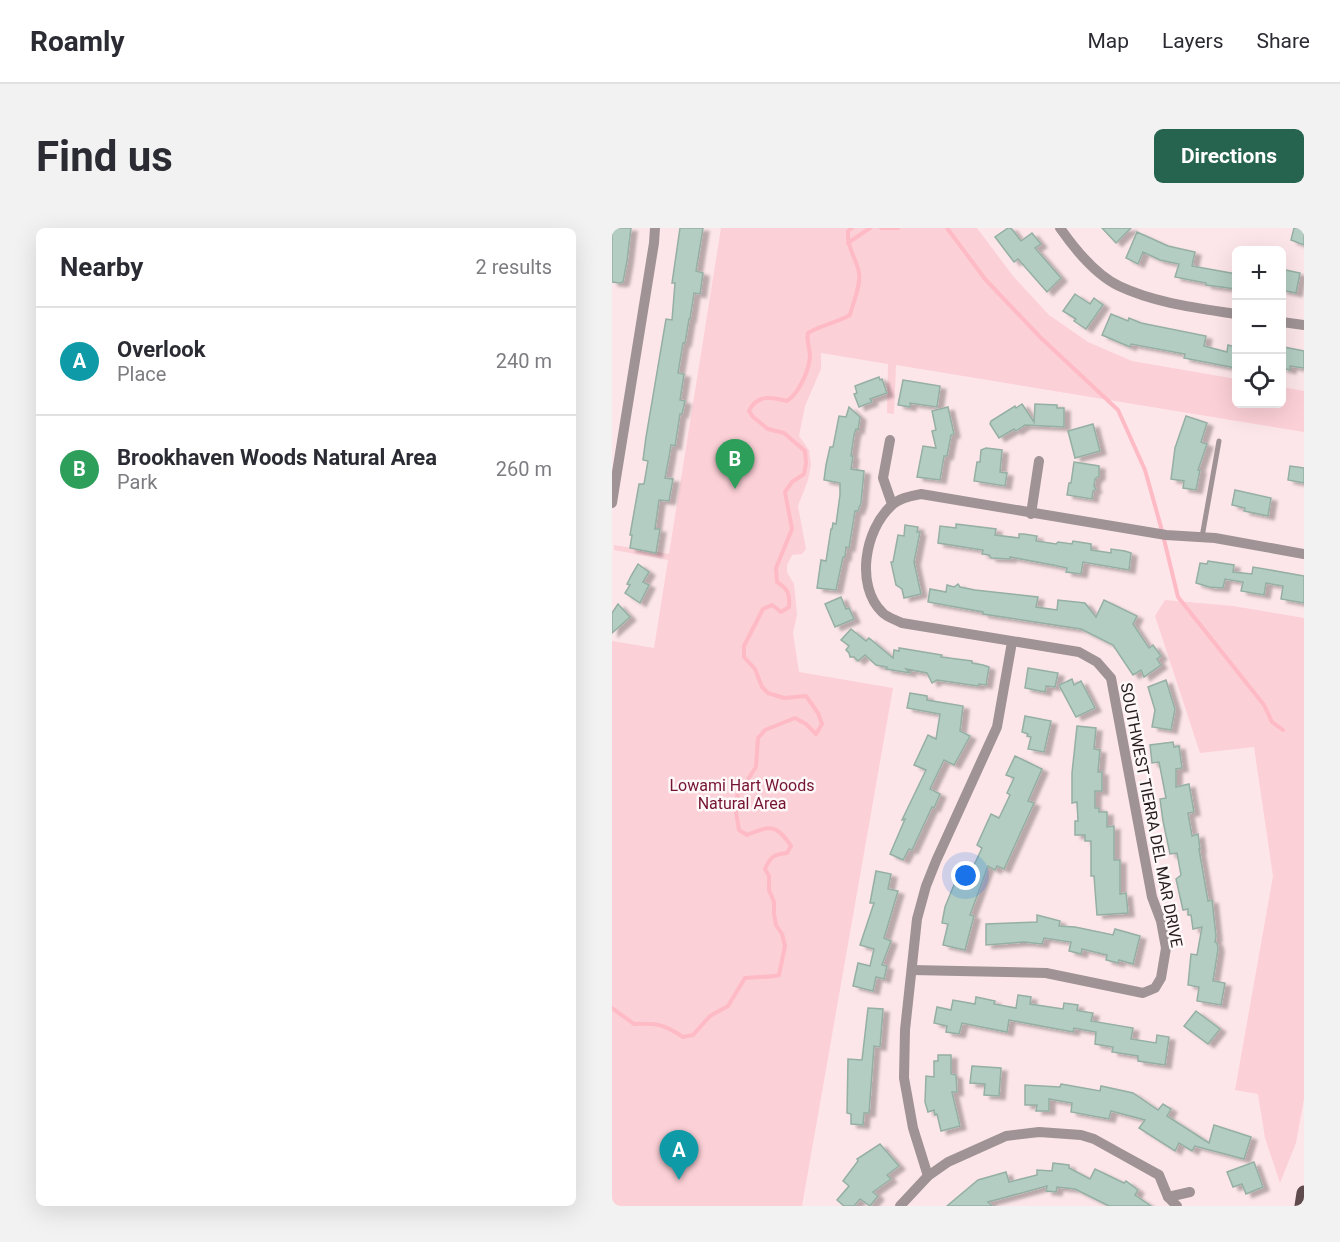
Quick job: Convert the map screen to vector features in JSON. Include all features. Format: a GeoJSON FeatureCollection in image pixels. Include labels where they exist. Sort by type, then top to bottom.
{"type":"FeatureCollection","features":[{"type":"Feature","properties":{"kind":"main road"},"geometry":{"type":"LineString","coordinates":[[1302,1206],[1304,1193]]}},
{"type":"Feature","properties":{"kind":"street"},"geometry":{"type":"LineString","coordinates":[[612,503],[655,228]]}},
{"type":"Feature","properties":{"kind":"street"},"geometry":{"type":"LineString","coordinates":[[1059,228],[1088,262],[1118,286],[1169,303],[1232,313]]}},
{"type":"Feature","properties":{"kind":"street"},"geometry":{"type":"LineString","coordinates":[[1286,323],[1304,325]]}},
{"type":"Feature","properties":{"kind":"street"},"geometry":{"type":"LineString","coordinates":[[890,440],[883,478],[892,504],[908,496],[921,494],[1031,514],[1177,536],[1215,538],[1304,554]]}},
{"type":"Feature","properties":{"kind":"street"},"geometry":{"type":"LineString","coordinates":[[1031,514],[1039,461]]}},
{"type":"Feature","properties":{"kind":"street","name":"SOUTHWEST TIERRA DEL MAR DRIVE"},"geometry":{"type":"LineString","coordinates":[[892,504],[875,525],[865,574],[869,594],[882,614],[902,623],[1079,652],[1097,662],[1111,678],[1152,897],[1161,921],[1166,948],[1161,978],[1155,988],[1143,993],[1037,972],[912,970]]}},
{"type":"Feature","properties":{"kind":"street"},"geometry":{"type":"LineString","coordinates":[[928,1176],[912,1128],[904,1078],[905,1030],[917,919],[926,886],[997,727],[1012,642]]}},
{"type":"Feature","properties":{"kind":"street"},"geometry":{"type":"LineString","coordinates":[[900,1206],[928,1176],[948,1162],[1006,1136],[1039,1132],[1064,1132],[1094,1139],[1159,1176],[1168,1202],[1177,1206]]}},
{"type":"Feature","properties":{"kind":"street"},"geometry":{"type":"LineString","coordinates":[[1168,1202],[1190,1192]]}},
{"type":"Feature","properties":{"kind":"lane"},"geometry":{"type":"LineString","coordinates":[[1202,537],[1219,441]]}},
{"type":"Feature","properties":{"kind":"green space","name":"Lowami Hart Woods Natural Area"},"geometry":{"type":"Polygon","coordinates":[[[721,228],[977,228],[1013,276],[1049,315],[1088,342],[1132,361],[1232,378],[1232,408],[1286,408],[1286,388],[1304,391],[1304,432],[896,365],[894,414],[887,413],[888,364],[821,353],[821,369],[805,406],[799,436],[809,450],[811,465],[798,506],[806,549],[802,554],[792,555],[787,565],[787,572],[794,584],[797,615],[793,633],[799,672],[893,688],[802,1206],[612,1206],[612,641],[654,648],[668,560],[614,550],[614,545],[669,554],[721,228]]]}},
{"type":"Feature","properties":{"kind":"green space"},"geometry":{"type":"Polygon","coordinates":[[[1165,600],[1233,606],[1304,618],[1304,1099],[1296,1143],[1280,1183],[1265,1138],[1258,1094],[1235,1090],[1273,876],[1254,747],[1200,753],[1155,616],[1165,600]]]}},
{"type":"Feature","properties":{"kind":"building"},"geometry":{"type":"Polygon","coordinates":[[[612,228],[631,228],[623,282],[620,283],[612,282],[612,228]]]}},
{"type":"Feature","properties":{"kind":"building"},"geometry":{"type":"Polygon","coordinates":[[[680,228],[703,228],[696,271],[703,273],[700,294],[694,293],[685,343],[683,343],[678,373],[684,374],[680,400],[685,401],[682,414],[680,414],[675,446],[671,445],[665,478],[673,479],[669,501],[659,500],[655,529],[660,529],[656,553],[630,548],[632,535],[630,535],[639,484],[644,484],[648,461],[643,460],[666,319],[672,320],[675,283],[672,283],[680,228]]]}},
{"type":"Feature","properties":{"kind":"building"},"geometry":{"type":"Polygon","coordinates":[[[1011,228],[1021,241],[1032,233],[1041,244],[1035,248],[1061,278],[1047,292],[1018,259],[1014,262],[995,237],[1011,228]]]}},
{"type":"Feature","properties":{"kind":"building"},"geometry":{"type":"Polygon","coordinates":[[[1102,228],[1131,228],[1116,243],[1102,228]]]}},
{"type":"Feature","properties":{"kind":"building"},"geometry":{"type":"Polygon","coordinates":[[[1294,228],[1304,228],[1304,245],[1291,240],[1294,228]]]}},
{"type":"Feature","properties":{"kind":"building"},"geometry":{"type":"Polygon","coordinates":[[[1137,232],[1168,246],[1195,252],[1192,266],[1232,273],[1232,288],[1175,277],[1179,264],[1160,260],[1143,252],[1138,264],[1126,258],[1137,232]]]}},
{"type":"Feature","properties":{"kind":"building"},"geometry":{"type":"Polygon","coordinates":[[[1286,270],[1300,273],[1296,293],[1286,291],[1286,270]]]}},
{"type":"Feature","properties":{"kind":"building"},"geometry":{"type":"Polygon","coordinates":[[[1075,294],[1090,304],[1094,298],[1103,305],[1086,329],[1063,311],[1075,294]]]}},
{"type":"Feature","properties":{"kind":"building"},"geometry":{"type":"Polygon","coordinates":[[[1111,314],[1128,321],[1129,318],[1141,323],[1206,336],[1204,346],[1227,352],[1228,345],[1232,346],[1232,367],[1184,358],[1185,354],[1131,344],[1130,347],[1102,335],[1111,314]]]}},
{"type":"Feature","properties":{"kind":"building"},"geometry":{"type":"Polygon","coordinates":[[[1286,347],[1304,351],[1304,368],[1290,366],[1290,370],[1286,369],[1286,347]]]}},
{"type":"Feature","properties":{"kind":"building"},"geometry":{"type":"Polygon","coordinates":[[[879,377],[887,393],[870,399],[872,402],[859,407],[854,394],[857,393],[855,386],[879,377]]]}},
{"type":"Feature","properties":{"kind":"building"},"geometry":{"type":"Polygon","coordinates":[[[903,380],[940,386],[937,407],[910,403],[910,407],[898,405],[903,380]]]}},
{"type":"Feature","properties":{"kind":"building"},"geometry":{"type":"Polygon","coordinates":[[[1022,404],[1034,422],[1035,404],[1057,405],[1057,408],[1064,408],[1064,427],[1025,425],[999,438],[990,424],[991,421],[1022,404]]]}},
{"type":"Feature","properties":{"kind":"building"},"geometry":{"type":"Polygon","coordinates":[[[849,407],[860,417],[858,430],[856,429],[854,435],[851,469],[864,471],[861,503],[858,511],[855,511],[849,548],[846,547],[836,590],[817,588],[821,560],[826,561],[831,529],[833,523],[836,524],[840,495],[840,483],[824,480],[826,465],[830,447],[833,447],[839,416],[846,417],[849,407]]]}},
{"type":"Feature","properties":{"kind":"building"},"geometry":{"type":"Polygon","coordinates":[[[948,407],[954,434],[951,435],[947,456],[944,456],[940,480],[917,477],[923,446],[936,448],[932,431],[936,430],[932,411],[948,407]]]}},
{"type":"Feature","properties":{"kind":"building"},"geometry":{"type":"Polygon","coordinates":[[[1186,416],[1207,423],[1201,442],[1207,444],[1198,470],[1200,470],[1196,490],[1183,488],[1184,481],[1171,479],[1175,448],[1186,416]]]}},
{"type":"Feature","properties":{"kind":"building"},"geometry":{"type":"Polygon","coordinates":[[[1093,424],[1100,451],[1075,458],[1068,431],[1093,424]]]}},
{"type":"Feature","properties":{"kind":"building"},"geometry":{"type":"Polygon","coordinates":[[[986,448],[1002,450],[1000,472],[1007,473],[1005,486],[974,481],[981,450],[986,448]]]}},
{"type":"Feature","properties":{"kind":"building"},"geometry":{"type":"Polygon","coordinates":[[[1074,462],[1099,466],[1099,476],[1095,479],[1096,489],[1093,491],[1092,499],[1067,495],[1074,462]]]}},
{"type":"Feature","properties":{"kind":"building"},"geometry":{"type":"Polygon","coordinates":[[[1290,466],[1304,468],[1304,483],[1288,480],[1290,466]]]}},
{"type":"Feature","properties":{"kind":"building"},"geometry":{"type":"Polygon","coordinates":[[[1235,490],[1271,498],[1268,516],[1244,511],[1245,508],[1232,505],[1235,490]]]}},
{"type":"Feature","properties":{"kind":"building"},"geometry":{"type":"Polygon","coordinates":[[[956,524],[996,529],[995,535],[1019,538],[1019,534],[1024,534],[1037,536],[1036,541],[1072,544],[1073,541],[1091,544],[1091,550],[1111,553],[1111,549],[1125,551],[1131,553],[1129,570],[1083,562],[1081,574],[1066,572],[1067,568],[1010,557],[1010,559],[991,558],[989,555],[982,554],[983,550],[938,543],[940,526],[956,528],[956,524]]]}},
{"type":"Feature","properties":{"kind":"building"},"geometry":{"type":"Polygon","coordinates":[[[905,525],[918,527],[917,532],[920,532],[914,562],[921,594],[904,598],[902,589],[896,585],[891,562],[893,562],[898,535],[904,536],[905,525]]]}},
{"type":"Feature","properties":{"kind":"building"},"geometry":{"type":"Polygon","coordinates":[[[1208,561],[1234,565],[1233,572],[1252,574],[1253,567],[1304,576],[1304,603],[1281,599],[1283,586],[1266,583],[1264,595],[1241,591],[1243,582],[1225,579],[1223,588],[1196,583],[1200,563],[1207,564],[1208,561]]]}},
{"type":"Feature","properties":{"kind":"building"},"geometry":{"type":"Polygon","coordinates":[[[638,564],[649,572],[643,582],[649,585],[640,603],[625,593],[630,585],[627,584],[638,564]]]}},
{"type":"Feature","properties":{"kind":"building"},"geometry":{"type":"Polygon","coordinates":[[[958,584],[960,587],[975,590],[1038,597],[1036,607],[1057,610],[1058,600],[1085,603],[1096,617],[1104,600],[1137,616],[1133,624],[1149,648],[1153,645],[1161,656],[1157,659],[1161,665],[1144,677],[1141,670],[1133,675],[1113,645],[1081,629],[983,614],[983,612],[928,602],[930,589],[946,592],[947,585],[954,587],[958,584]]]}},
{"type":"Feature","properties":{"kind":"building"},"geometry":{"type":"Polygon","coordinates":[[[841,597],[846,609],[849,608],[854,619],[835,627],[825,604],[841,597]]]}},
{"type":"Feature","properties":{"kind":"building"},"geometry":{"type":"Polygon","coordinates":[[[618,604],[630,617],[612,633],[612,613],[618,604]]]}},
{"type":"Feature","properties":{"kind":"building"},"geometry":{"type":"Polygon","coordinates":[[[851,629],[866,641],[869,638],[893,658],[894,650],[899,651],[899,648],[972,661],[972,663],[989,667],[986,685],[979,684],[978,686],[937,680],[932,683],[927,673],[906,669],[910,673],[886,669],[887,667],[876,665],[865,655],[858,661],[850,657],[846,650],[849,646],[841,640],[851,629]]]}},
{"type":"Feature","properties":{"kind":"building"},"geometry":{"type":"Polygon","coordinates":[[[1028,668],[1058,673],[1055,687],[1046,686],[1045,692],[1025,688],[1028,668]]]}},
{"type":"Feature","properties":{"kind":"building"},"geometry":{"type":"Polygon","coordinates":[[[1072,679],[1074,685],[1081,681],[1095,708],[1076,717],[1059,685],[1072,679]]]}},
{"type":"Feature","properties":{"kind":"building"},"geometry":{"type":"Polygon","coordinates":[[[1166,680],[1175,709],[1171,730],[1152,727],[1155,710],[1148,687],[1166,680]]]}},
{"type":"Feature","properties":{"kind":"building"},"geometry":{"type":"Polygon","coordinates":[[[910,693],[927,696],[927,700],[963,706],[960,731],[970,736],[954,765],[944,760],[930,789],[940,794],[912,850],[909,849],[903,860],[890,854],[905,819],[902,820],[926,770],[914,765],[928,735],[936,739],[940,714],[907,708],[910,693]]]}},
{"type":"Feature","properties":{"kind":"building"},"geometry":{"type":"Polygon","coordinates":[[[1025,716],[1051,721],[1044,752],[1028,749],[1031,737],[1022,732],[1025,716]]]}},
{"type":"Feature","properties":{"kind":"building"},"geometry":{"type":"Polygon","coordinates":[[[1077,726],[1096,728],[1094,749],[1100,750],[1098,772],[1102,772],[1102,791],[1095,791],[1095,808],[1099,808],[1099,812],[1107,812],[1107,827],[1114,826],[1114,860],[1120,860],[1120,894],[1126,893],[1128,913],[1097,915],[1094,876],[1091,876],[1091,841],[1085,841],[1085,835],[1075,835],[1075,821],[1078,821],[1077,802],[1072,803],[1072,773],[1077,726]]]}},
{"type":"Feature","properties":{"kind":"building"},"geometry":{"type":"Polygon","coordinates":[[[1173,742],[1174,747],[1179,746],[1182,768],[1176,769],[1176,787],[1189,784],[1194,812],[1188,813],[1192,836],[1198,834],[1208,901],[1212,900],[1215,942],[1218,949],[1213,981],[1225,983],[1221,1005],[1197,1001],[1199,987],[1188,985],[1191,954],[1197,955],[1202,927],[1193,929],[1188,909],[1183,910],[1176,879],[1181,875],[1177,853],[1170,854],[1163,821],[1160,799],[1166,798],[1159,762],[1152,763],[1150,745],[1173,742]]]}},
{"type":"Feature","properties":{"kind":"building"},"geometry":{"type":"Polygon","coordinates":[[[1015,756],[1042,769],[1028,801],[1034,803],[1004,869],[997,866],[995,870],[988,866],[970,915],[974,916],[965,950],[943,945],[948,924],[942,923],[945,907],[956,880],[965,884],[982,848],[977,845],[991,814],[999,818],[1010,795],[1007,793],[1014,778],[1006,775],[1015,756]]]}},
{"type":"Feature","properties":{"kind":"building"},"geometry":{"type":"Polygon","coordinates":[[[876,871],[891,874],[888,889],[898,891],[884,938],[891,941],[882,965],[887,966],[884,979],[876,977],[873,991],[853,986],[858,963],[870,966],[874,949],[860,945],[874,903],[870,903],[876,871]]]}},
{"type":"Feature","properties":{"kind":"building"},"geometry":{"type":"Polygon","coordinates":[[[1037,915],[1060,921],[1059,926],[1113,935],[1115,929],[1140,936],[1133,964],[1119,960],[1118,963],[1106,960],[1107,955],[1082,949],[1081,954],[1069,951],[1071,942],[1044,938],[1042,944],[1024,942],[986,945],[986,924],[1037,922],[1037,915]]]}},
{"type":"Feature","properties":{"kind":"building"},"geometry":{"type":"Polygon","coordinates":[[[1018,995],[1031,997],[1030,1004],[1063,1009],[1064,1003],[1078,1005],[1077,1010],[1093,1013],[1091,1021],[1133,1028],[1131,1039],[1156,1043],[1157,1035],[1169,1037],[1165,1065],[1138,1061],[1138,1056],[1112,1052],[1113,1047],[1095,1044],[1096,1032],[1074,1028],[1073,1032],[1009,1020],[1007,1032],[962,1023],[959,1034],[946,1032],[947,1026],[934,1023],[937,1007],[951,1010],[953,1000],[975,1004],[976,997],[995,1001],[994,1004],[1016,1008],[1018,995]]]}},
{"type":"Feature","properties":{"kind":"building"},"geometry":{"type":"Polygon","coordinates":[[[868,1008],[883,1009],[880,1047],[874,1046],[869,1113],[864,1113],[863,1125],[851,1124],[851,1114],[847,1113],[848,1059],[862,1060],[868,1008]]]}},
{"type":"Feature","properties":{"kind":"building"},"geometry":{"type":"Polygon","coordinates":[[[1196,1011],[1220,1029],[1208,1044],[1184,1026],[1196,1011]]]}},
{"type":"Feature","properties":{"kind":"building"},"geometry":{"type":"Polygon","coordinates":[[[938,1055],[951,1055],[951,1074],[956,1075],[957,1092],[952,1092],[960,1126],[941,1131],[937,1114],[935,1115],[934,1110],[928,1112],[925,1102],[926,1076],[934,1077],[934,1061],[938,1061],[938,1055]]]}},
{"type":"Feature","properties":{"kind":"building"},"geometry":{"type":"Polygon","coordinates":[[[972,1066],[1001,1068],[999,1096],[984,1095],[985,1084],[970,1083],[972,1066]]]}},
{"type":"Feature","properties":{"kind":"building"},"geometry":{"type":"Polygon","coordinates":[[[1061,1084],[1100,1091],[1101,1086],[1133,1093],[1158,1110],[1163,1104],[1171,1109],[1167,1116],[1209,1143],[1214,1125],[1251,1137],[1244,1159],[1195,1146],[1192,1151],[1179,1143],[1175,1151],[1139,1128],[1145,1120],[1111,1111],[1109,1119],[1071,1112],[1072,1103],[1049,1099],[1049,1111],[1036,1111],[1037,1105],[1025,1105],[1025,1085],[1060,1087],[1061,1084]]]}},
{"type":"Feature","properties":{"kind":"building"},"geometry":{"type":"Polygon","coordinates":[[[880,1144],[899,1166],[887,1175],[891,1179],[873,1192],[878,1196],[870,1206],[860,1199],[854,1206],[844,1206],[837,1200],[849,1186],[843,1181],[858,1161],[857,1159],[880,1144]]]}},
{"type":"Feature","properties":{"kind":"building"},"geometry":{"type":"Polygon","coordinates":[[[1254,1162],[1263,1187],[1246,1194],[1242,1184],[1233,1187],[1227,1172],[1254,1162]]]}},
{"type":"Feature","properties":{"kind":"building"},"geometry":{"type":"Polygon","coordinates":[[[1053,1163],[1069,1165],[1069,1168],[1090,1179],[1095,1169],[1124,1183],[1126,1181],[1138,1190],[1135,1195],[1151,1206],[1109,1206],[1075,1189],[1057,1187],[1056,1192],[1046,1191],[1047,1186],[988,1202],[992,1206],[947,1206],[978,1180],[1006,1172],[1009,1182],[1037,1175],[1037,1170],[1052,1171],[1053,1163]]]}},
{"type":"Feature","properties":{"kind":"waterway"},"geometry":{"type":"LineString","coordinates":[[612,1008],[634,1024],[660,1025],[683,1037],[693,1035],[710,1016],[728,1006],[745,978],[779,975],[785,946],[782,934],[776,925],[774,902],[769,890],[769,876],[765,869],[773,857],[787,853],[791,846],[777,830],[772,828],[761,829],[747,835],[739,830],[736,812],[737,796],[756,767],[758,738],[765,730],[795,718],[806,724],[816,734],[822,724],[818,713],[806,696],[784,698],[768,693],[762,687],[755,669],[744,657],[744,646],[763,609],[772,605],[781,612],[789,607],[788,592],[777,582],[776,568],[792,529],[785,492],[792,482],[804,474],[806,463],[805,451],[784,433],[768,429],[749,411],[761,399],[787,401],[803,381],[808,368],[810,356],[808,333],[850,315],[859,278],[858,267],[849,243],[848,231],[852,228]]}},
{"type":"Feature","properties":{"kind":"waterway"},"geometry":{"type":"LineString","coordinates":[[848,243],[870,228]]}},
{"type":"Feature","properties":{"kind":"waterway"},"geometry":{"type":"LineString","coordinates":[[881,228],[898,228]]}},
{"type":"Feature","properties":{"kind":"waterway"},"geometry":{"type":"LineString","coordinates":[[947,228],[985,279],[1040,337],[1118,410],[1145,470],[1178,597],[1264,705],[1272,722],[1283,730]]}},
{"type":"Feature","properties":{"kind":"place","name":"Brookhaven Woods Natural Area"},"geometry":{"type":"Point","coordinates":[735,489]}},
{"type":"Feature","properties":{"kind":"place","name":"Overlook"},"geometry":{"type":"Point","coordinates":[679,1180]}}]}
